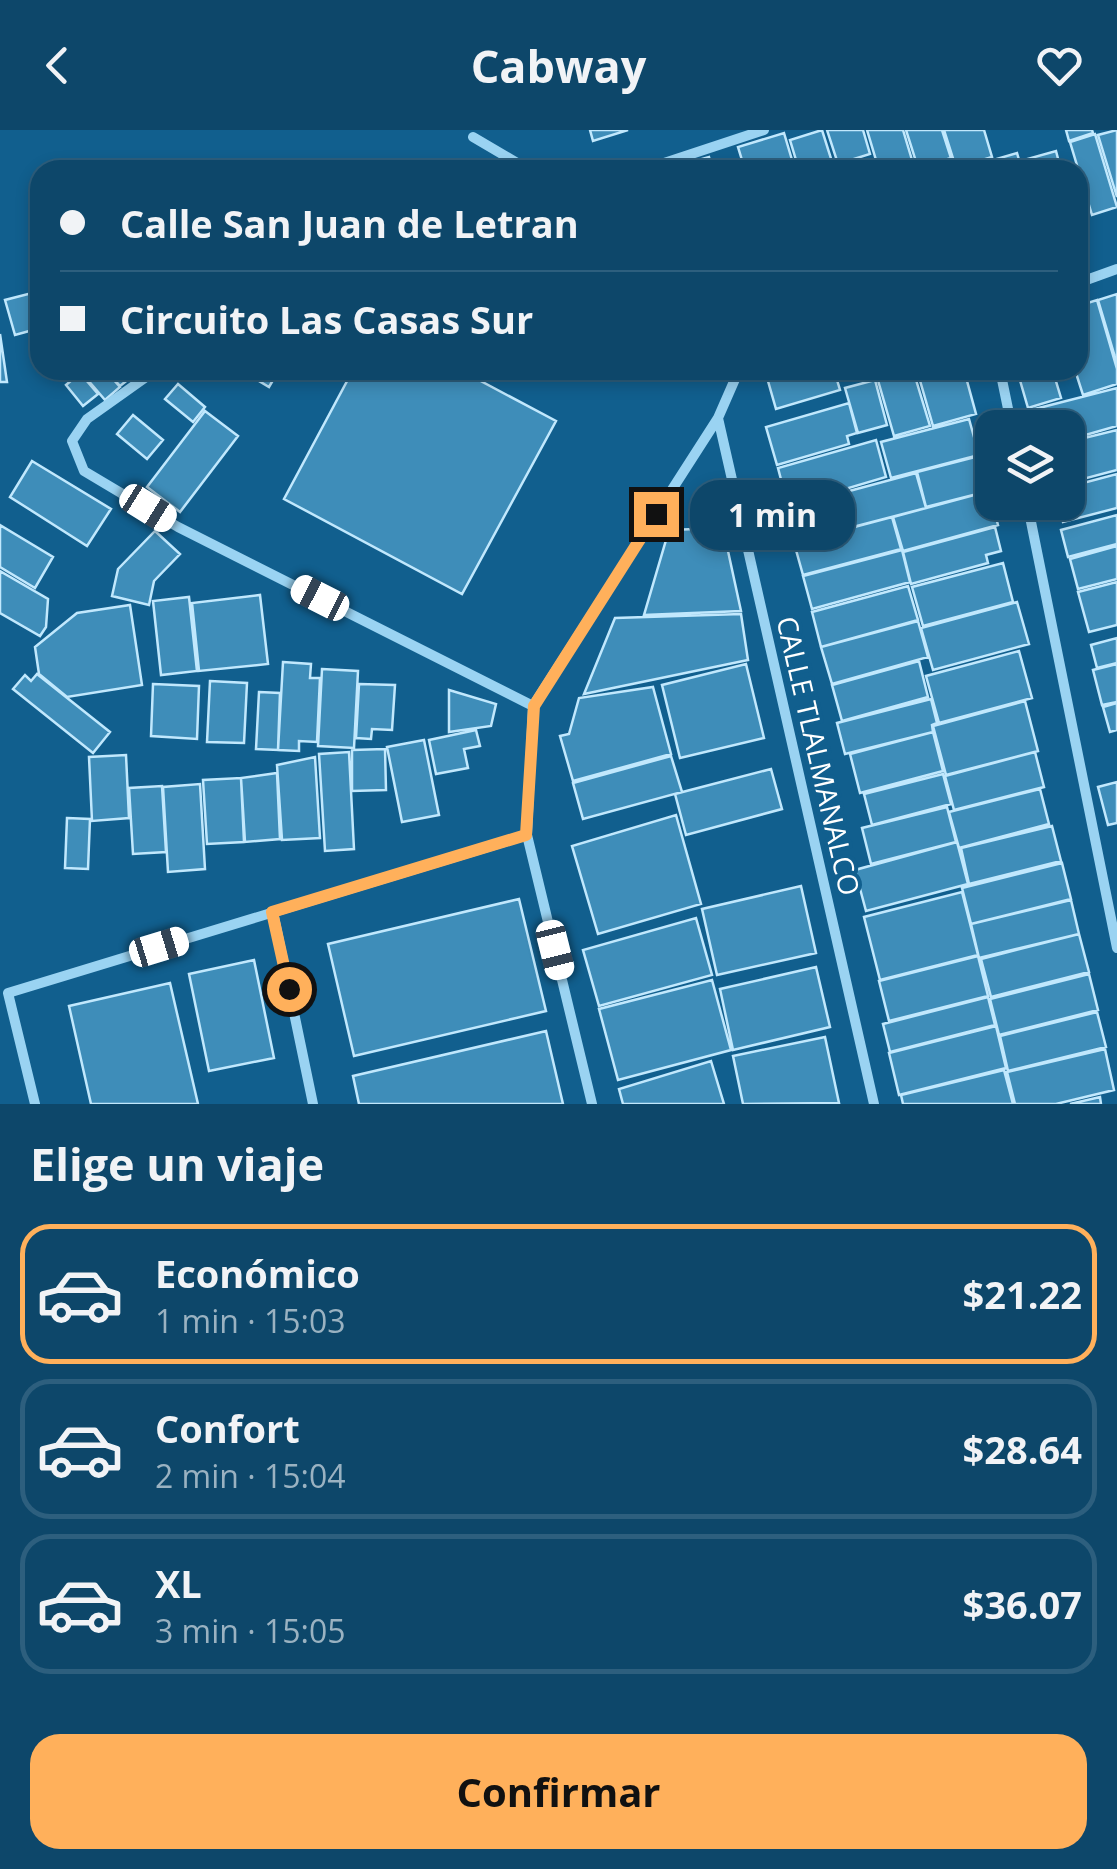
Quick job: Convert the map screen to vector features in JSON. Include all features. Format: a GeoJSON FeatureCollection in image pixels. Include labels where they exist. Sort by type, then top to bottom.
{"type":"FeatureCollection","features":[{"type":"Feature","properties":{"kind":"street"},"geometry":{"type":"LineString","coordinates":[[686,160],[764,130]]}},
{"type":"Feature","properties":{"kind":"street"},"geometry":{"type":"LineString","coordinates":[[472,138],[512,160]]}},
{"type":"Feature","properties":{"kind":"street"},"geometry":{"type":"LineString","coordinates":[[1088,279],[1117,269]]}},
{"type":"Feature","properties":{"kind":"street"},"geometry":{"type":"LineString","coordinates":[[142,380],[87,419],[72,441],[84,471],[178,527],[534,706]]}},
{"type":"Feature","properties":{"kind":"street"},"geometry":{"type":"LineString","coordinates":[[592,1104],[526,835],[534,706],[718,418],[735,380]]}},
{"type":"Feature","properties":{"kind":"street"},"geometry":{"type":"LineString","coordinates":[[1002,380],[1008,410]]}},
{"type":"Feature","properties":{"kind":"street","name":"CALLE TLALMANALCO"},"geometry":{"type":"LineString","coordinates":[[718,418],[874,1104]]}},
{"type":"Feature","properties":{"kind":"street"},"geometry":{"type":"LineString","coordinates":[[1031,520],[1117,948]]}},
{"type":"Feature","properties":{"kind":"street"},"geometry":{"type":"LineString","coordinates":[[35,1104],[8,994],[526,835]]}},
{"type":"Feature","properties":{"kind":"street"},"geometry":{"type":"LineString","coordinates":[[272,912],[314,1104]]}},
{"type":"Feature","properties":{"kind":"building"},"geometry":{"type":"Polygon","coordinates":[[[590,130],[628,130],[593,141],[590,130]]]}},
{"type":"Feature","properties":{"kind":"building"},"geometry":{"type":"Polygon","coordinates":[[[822,130],[831,160],[796,160],[790,140],[822,130]]]}},
{"type":"Feature","properties":{"kind":"building"},"geometry":{"type":"Polygon","coordinates":[[[827,130],[863,130],[870,154],[837,160],[827,130]]]}},
{"type":"Feature","properties":{"kind":"building"},"geometry":{"type":"Polygon","coordinates":[[[867,130],[903,130],[912,160],[876,160],[867,130]]]}},
{"type":"Feature","properties":{"kind":"building"},"geometry":{"type":"Polygon","coordinates":[[[906,130],[942,130],[951,158],[915,160],[906,130]]]}},
{"type":"Feature","properties":{"kind":"building"},"geometry":{"type":"Polygon","coordinates":[[[944,130],[984,130],[992,157],[953,160],[944,130]]]}},
{"type":"Feature","properties":{"kind":"building"},"geometry":{"type":"Polygon","coordinates":[[[1066,130],[1092,130],[1093,133],[1069,141],[1066,130]]]}},
{"type":"Feature","properties":{"kind":"building"},"geometry":{"type":"Polygon","coordinates":[[[1117,130],[1117,197],[1098,135],[1117,130]]]}},
{"type":"Feature","properties":{"kind":"building"},"geometry":{"type":"Polygon","coordinates":[[[784,133],[792,160],[742,160],[738,147],[784,133]]]}},
{"type":"Feature","properties":{"kind":"building"},"geometry":{"type":"Polygon","coordinates":[[[1095,134],[1117,207],[1092,215],[1088,202],[1088,160],[1075,160],[1070,142],[1095,134]]]}},
{"type":"Feature","properties":{"kind":"building"},"geometry":{"type":"Polygon","coordinates":[[[1056,151],[1058,160],[1024,160],[1056,151]]]}},
{"type":"Feature","properties":{"kind":"building"},"geometry":{"type":"Polygon","coordinates":[[[1017,153],[1019,160],[993,160],[1017,153]]]}},
{"type":"Feature","properties":{"kind":"building"},"geometry":{"type":"Polygon","coordinates":[[[30,294],[30,331],[15,335],[5,300],[30,294]]]}},
{"type":"Feature","properties":{"kind":"building"},"geometry":{"type":"Polygon","coordinates":[[[1117,294],[1117,364],[1098,300],[1117,294]]]}},
{"type":"Feature","properties":{"kind":"building"},"geometry":{"type":"Polygon","coordinates":[[[1097,300],[1117,369],[1117,384],[1083,395],[1078,380],[1088,380],[1088,303],[1097,300]]]}},
{"type":"Feature","properties":{"kind":"building"},"geometry":{"type":"Polygon","coordinates":[[[0,334],[7,382],[0,382],[0,334]]]}},
{"type":"Feature","properties":{"kind":"building"},"geometry":{"type":"Polygon","coordinates":[[[72,380],[86,380],[98,394],[83,406],[66,385],[72,380]]]}},
{"type":"Feature","properties":{"kind":"building"},"geometry":{"type":"Polygon","coordinates":[[[88,380],[114,380],[120,387],[105,400],[88,380]]]}},
{"type":"Feature","properties":{"kind":"building"},"geometry":{"type":"Polygon","coordinates":[[[348,380],[479,380],[556,421],[462,594],[284,499],[348,380]]]}},
{"type":"Feature","properties":{"kind":"building"},"geometry":{"type":"Polygon","coordinates":[[[768,380],[837,380],[840,390],[776,409],[768,380]]]}},
{"type":"Feature","properties":{"kind":"building"},"geometry":{"type":"Polygon","coordinates":[[[875,380],[887,425],[858,433],[845,388],[875,380]]]}},
{"type":"Feature","properties":{"kind":"building"},"geometry":{"type":"Polygon","coordinates":[[[878,380],[916,380],[930,426],[894,436],[878,380]]]}},
{"type":"Feature","properties":{"kind":"building"},"geometry":{"type":"Polygon","coordinates":[[[920,380],[967,380],[975,414],[933,426],[920,380]]]}},
{"type":"Feature","properties":{"kind":"building"},"geometry":{"type":"Polygon","coordinates":[[[1020,380],[1056,380],[1061,398],[1028,408],[1020,380]]]}},
{"type":"Feature","properties":{"kind":"building"},"geometry":{"type":"Polygon","coordinates":[[[178,384],[205,407],[193,422],[165,399],[178,384]]]}},
{"type":"Feature","properties":{"kind":"building"},"geometry":{"type":"Polygon","coordinates":[[[1117,388],[1117,426],[1085,435],[1085,410],[1035,409],[1117,388]]]}},
{"type":"Feature","properties":{"kind":"building"},"geometry":{"type":"Polygon","coordinates":[[[849,403],[857,433],[847,436],[849,444],[777,465],[766,427],[849,403]]]}},
{"type":"Feature","properties":{"kind":"building"},"geometry":{"type":"Polygon","coordinates":[[[205,411],[238,436],[180,512],[147,487],[205,411]]]}},
{"type":"Feature","properties":{"kind":"building"},"geometry":{"type":"Polygon","coordinates":[[[133,415],[163,440],[147,459],[117,434],[133,415]]]}},
{"type":"Feature","properties":{"kind":"building"},"geometry":{"type":"Polygon","coordinates":[[[969,419],[975,456],[891,478],[881,442],[969,419]]]}},
{"type":"Feature","properties":{"kind":"building"},"geometry":{"type":"Polygon","coordinates":[[[1117,430],[1117,470],[1085,478],[1085,438],[1117,430]]]}},
{"type":"Feature","properties":{"kind":"building"},"geometry":{"type":"Polygon","coordinates":[[[876,440],[886,477],[788,506],[778,468],[876,440]]]}},
{"type":"Feature","properties":{"kind":"building"},"geometry":{"type":"Polygon","coordinates":[[[975,457],[975,495],[926,507],[917,472],[975,457]]]}},
{"type":"Feature","properties":{"kind":"building"},"geometry":{"type":"Polygon","coordinates":[[[32,461],[111,509],[87,546],[10,497],[32,461]]]}},
{"type":"Feature","properties":{"kind":"building"},"geometry":{"type":"Polygon","coordinates":[[[916,473],[926,508],[799,541],[790,507],[916,473]]]}},
{"type":"Feature","properties":{"kind":"building"},"geometry":{"type":"Polygon","coordinates":[[[1117,474],[1117,508],[1085,516],[1085,482],[1117,474]]]}},
{"type":"Feature","properties":{"kind":"building"},"geometry":{"type":"Polygon","coordinates":[[[975,495],[975,520],[997,520],[998,525],[903,551],[893,517],[975,495]]]}},
{"type":"Feature","properties":{"kind":"building"},"geometry":{"type":"Polygon","coordinates":[[[1117,515],[1117,544],[1068,557],[1061,530],[1117,515]]]}},
{"type":"Feature","properties":{"kind":"building"},"geometry":{"type":"Polygon","coordinates":[[[892,517],[901,549],[803,575],[794,543],[892,517]]]}},
{"type":"Feature","properties":{"kind":"building"},"geometry":{"type":"Polygon","coordinates":[[[0,525],[53,557],[35,588],[0,567],[0,525]]]}},
{"type":"Feature","properties":{"kind":"building"},"geometry":{"type":"Polygon","coordinates":[[[995,527],[1001,551],[986,555],[988,563],[911,584],[903,552],[995,527]]]}},
{"type":"Feature","properties":{"kind":"building"},"geometry":{"type":"Polygon","coordinates":[[[723,528],[741,611],[644,615],[669,530],[723,528]]]}},
{"type":"Feature","properties":{"kind":"building"},"geometry":{"type":"Polygon","coordinates":[[[155,531],[180,554],[154,581],[149,605],[112,596],[118,569],[155,531]]]}},
{"type":"Feature","properties":{"kind":"building"},"geometry":{"type":"Polygon","coordinates":[[[1117,546],[1117,579],[1078,589],[1070,559],[1117,546]]]}},
{"type":"Feature","properties":{"kind":"building"},"geometry":{"type":"Polygon","coordinates":[[[902,550],[910,582],[812,609],[803,576],[902,550]]]}},
{"type":"Feature","properties":{"kind":"building"},"geometry":{"type":"Polygon","coordinates":[[[1003,563],[1013,602],[923,626],[912,587],[1003,563]]]}},
{"type":"Feature","properties":{"kind":"building"},"geometry":{"type":"Polygon","coordinates":[[[0,571],[48,599],[46,627],[40,636],[0,613],[0,571]]]}},
{"type":"Feature","properties":{"kind":"building"},"geometry":{"type":"Polygon","coordinates":[[[1117,582],[1117,625],[1089,632],[1078,592],[1117,582]]]}},
{"type":"Feature","properties":{"kind":"building"},"geometry":{"type":"Polygon","coordinates":[[[908,586],[918,620],[821,647],[812,612],[908,586]]]}},
{"type":"Feature","properties":{"kind":"building"},"geometry":{"type":"Polygon","coordinates":[[[260,595],[268,664],[199,671],[192,603],[260,595]]]}},
{"type":"Feature","properties":{"kind":"building"},"geometry":{"type":"Polygon","coordinates":[[[189,597],[197,671],[161,675],[153,601],[189,597]]]}},
{"type":"Feature","properties":{"kind":"building"},"geometry":{"type":"Polygon","coordinates":[[[1017,602],[1029,644],[933,670],[921,628],[1017,602]]]}},
{"type":"Feature","properties":{"kind":"building"},"geometry":{"type":"Polygon","coordinates":[[[130,605],[142,685],[67,697],[39,674],[35,647],[77,613],[130,605]]]}},
{"type":"Feature","properties":{"kind":"building"},"geometry":{"type":"Polygon","coordinates":[[[741,614],[748,660],[584,694],[615,618],[741,614]]]}},
{"type":"Feature","properties":{"kind":"building"},"geometry":{"type":"Polygon","coordinates":[[[918,621],[928,657],[832,684],[821,647],[918,621]]]}},
{"type":"Feature","properties":{"kind":"building"},"geometry":{"type":"Polygon","coordinates":[[[1117,638],[1117,663],[1097,668],[1091,645],[1117,638]]]}},
{"type":"Feature","properties":{"kind":"building"},"geometry":{"type":"Polygon","coordinates":[[[1019,651],[1032,698],[939,723],[926,676],[1019,651]]]}},
{"type":"Feature","properties":{"kind":"building"},"geometry":{"type":"Polygon","coordinates":[[[919,661],[928,697],[842,721],[832,685],[919,661]]]}},
{"type":"Feature","properties":{"kind":"building"},"geometry":{"type":"Polygon","coordinates":[[[283,662],[311,664],[310,678],[320,678],[317,742],[299,741],[299,751],[278,750],[283,662]]]}},
{"type":"Feature","properties":{"kind":"building"},"geometry":{"type":"Polygon","coordinates":[[[746,664],[764,738],[680,758],[662,685],[746,664]]]}},
{"type":"Feature","properties":{"kind":"building"},"geometry":{"type":"Polygon","coordinates":[[[1117,664],[1117,702],[1102,705],[1093,670],[1117,664]]]}},
{"type":"Feature","properties":{"kind":"building"},"geometry":{"type":"Polygon","coordinates":[[[322,669],[358,671],[354,748],[318,746],[322,669]]]}},
{"type":"Feature","properties":{"kind":"building"},"geometry":{"type":"Polygon","coordinates":[[[37,674],[110,732],[93,753],[13,689],[25,675],[31,681],[37,674]]]}},
{"type":"Feature","properties":{"kind":"building"},"geometry":{"type":"Polygon","coordinates":[[[210,681],[247,683],[244,743],[207,742],[210,681]]]}},
{"type":"Feature","properties":{"kind":"building"},"geometry":{"type":"Polygon","coordinates":[[[153,684],[199,686],[197,739],[151,736],[153,684]]]}},
{"type":"Feature","properties":{"kind":"building"},"geometry":{"type":"Polygon","coordinates":[[[359,684],[395,685],[392,730],[372,729],[371,739],[356,738],[359,684]]]}},
{"type":"Feature","properties":{"kind":"building"},"geometry":{"type":"Polygon","coordinates":[[[653,687],[671,754],[573,781],[560,736],[569,734],[579,698],[653,687]]]}},
{"type":"Feature","properties":{"kind":"building"},"geometry":{"type":"Polygon","coordinates":[[[449,690],[496,704],[491,726],[449,732],[449,690]]]}},
{"type":"Feature","properties":{"kind":"building"},"geometry":{"type":"Polygon","coordinates":[[[259,692],[280,693],[278,750],[256,749],[259,692]]]}},
{"type":"Feature","properties":{"kind":"building"},"geometry":{"type":"Polygon","coordinates":[[[931,699],[937,723],[932,725],[933,732],[845,754],[837,723],[931,699]]]}},
{"type":"Feature","properties":{"kind":"building"},"geometry":{"type":"Polygon","coordinates":[[[1025,701],[1038,751],[946,775],[933,726],[1025,701]]]}},
{"type":"Feature","properties":{"kind":"building"},"geometry":{"type":"Polygon","coordinates":[[[1117,703],[1117,730],[1110,732],[1103,707],[1117,703]]]}},
{"type":"Feature","properties":{"kind":"building"},"geometry":{"type":"Polygon","coordinates":[[[476,730],[480,746],[464,749],[468,768],[436,774],[429,740],[476,730]]]}},
{"type":"Feature","properties":{"kind":"building"},"geometry":{"type":"Polygon","coordinates":[[[933,732],[943,771],[860,793],[850,754],[933,732]]]}},
{"type":"Feature","properties":{"kind":"building"},"geometry":{"type":"Polygon","coordinates":[[[424,740],[439,815],[402,822],[387,747],[424,740]]]}},
{"type":"Feature","properties":{"kind":"building"},"geometry":{"type":"Polygon","coordinates":[[[385,749],[386,790],[352,791],[352,750],[385,749]]]}},
{"type":"Feature","properties":{"kind":"building"},"geometry":{"type":"Polygon","coordinates":[[[349,752],[354,849],[325,851],[319,754],[349,752]]]}},
{"type":"Feature","properties":{"kind":"building"},"geometry":{"type":"Polygon","coordinates":[[[1035,752],[1044,787],[954,810],[945,776],[1035,752]]]}},
{"type":"Feature","properties":{"kind":"building"},"geometry":{"type":"Polygon","coordinates":[[[126,755],[129,818],[92,821],[89,757],[126,755]]]}},
{"type":"Feature","properties":{"kind":"building"},"geometry":{"type":"Polygon","coordinates":[[[671,756],[682,792],[583,819],[573,783],[671,756]]]}},
{"type":"Feature","properties":{"kind":"building"},"geometry":{"type":"Polygon","coordinates":[[[315,757],[320,838],[282,840],[277,765],[315,757]]]}},
{"type":"Feature","properties":{"kind":"building"},"geometry":{"type":"Polygon","coordinates":[[[771,769],[782,809],[686,835],[675,794],[771,769]]]}},
{"type":"Feature","properties":{"kind":"building"},"geometry":{"type":"Polygon","coordinates":[[[277,773],[280,839],[245,842],[241,778],[277,773]]]}},
{"type":"Feature","properties":{"kind":"building"},"geometry":{"type":"Polygon","coordinates":[[[943,774],[951,804],[872,825],[864,794],[943,774]]]}},
{"type":"Feature","properties":{"kind":"building"},"geometry":{"type":"Polygon","coordinates":[[[241,778],[244,842],[207,844],[203,780],[241,778]]]}},
{"type":"Feature","properties":{"kind":"building"},"geometry":{"type":"Polygon","coordinates":[[[1117,782],[1117,823],[1108,825],[1098,787],[1117,782]]]}},
{"type":"Feature","properties":{"kind":"building"},"geometry":{"type":"Polygon","coordinates":[[[200,784],[205,869],[168,872],[163,787],[200,784]]]}},
{"type":"Feature","properties":{"kind":"building"},"geometry":{"type":"Polygon","coordinates":[[[162,786],[166,852],[133,854],[129,788],[162,786]]]}},
{"type":"Feature","properties":{"kind":"building"},"geometry":{"type":"Polygon","coordinates":[[[1040,789],[1049,824],[959,848],[949,812],[1040,789]]]}},
{"type":"Feature","properties":{"kind":"building"},"geometry":{"type":"Polygon","coordinates":[[[947,807],[956,842],[871,864],[862,828],[947,807]]]}},
{"type":"Feature","properties":{"kind":"building"},"geometry":{"type":"Polygon","coordinates":[[[676,815],[701,904],[598,934],[572,846],[676,815]]]}},
{"type":"Feature","properties":{"kind":"building"},"geometry":{"type":"Polygon","coordinates":[[[67,818],[90,819],[88,869],[65,868],[67,818]]]}},
{"type":"Feature","properties":{"kind":"building"},"geometry":{"type":"Polygon","coordinates":[[[1052,826],[1061,861],[969,884],[961,848],[1052,826]]]}},
{"type":"Feature","properties":{"kind":"building"},"geometry":{"type":"Polygon","coordinates":[[[957,842],[968,884],[866,911],[855,870],[957,842]]]}},
{"type":"Feature","properties":{"kind":"building"},"geometry":{"type":"Polygon","coordinates":[[[1062,863],[1071,899],[971,924],[962,888],[1062,863]]]}},
{"type":"Feature","properties":{"kind":"building"},"geometry":{"type":"Polygon","coordinates":[[[801,886],[816,953],[717,975],[702,909],[801,886]]]}},
{"type":"Feature","properties":{"kind":"building"},"geometry":{"type":"Polygon","coordinates":[[[962,892],[978,955],[880,980],[864,917],[962,892]]]}},
{"type":"Feature","properties":{"kind":"building"},"geometry":{"type":"Polygon","coordinates":[[[519,899],[546,1011],[354,1056],[328,944],[519,899]]]}},
{"type":"Feature","properties":{"kind":"building"},"geometry":{"type":"Polygon","coordinates":[[[1071,900],[1079,934],[979,958],[971,924],[1071,900]]]}},
{"type":"Feature","properties":{"kind":"building"},"geometry":{"type":"Polygon","coordinates":[[[696,918],[712,975],[599,1006],[583,950],[696,918]]]}},
{"type":"Feature","properties":{"kind":"building"},"geometry":{"type":"Polygon","coordinates":[[[1079,934],[1089,972],[991,997],[981,959],[1079,934]]]}},
{"type":"Feature","properties":{"kind":"building"},"geometry":{"type":"Polygon","coordinates":[[[978,956],[988,996],[889,1021],[879,981],[978,956]]]}},
{"type":"Feature","properties":{"kind":"building"},"geometry":{"type":"Polygon","coordinates":[[[254,960],[274,1058],[209,1071],[189,974],[254,960]]]}},
{"type":"Feature","properties":{"kind":"building"},"geometry":{"type":"Polygon","coordinates":[[[816,967],[830,1027],[733,1050],[720,989],[816,967]]]}},
{"type":"Feature","properties":{"kind":"building"},"geometry":{"type":"Polygon","coordinates":[[[1089,974],[1098,1010],[999,1035],[990,999],[1089,974]]]}},
{"type":"Feature","properties":{"kind":"building"},"geometry":{"type":"Polygon","coordinates":[[[712,980],[731,1050],[618,1080],[599,1009],[712,980]]]}},
{"type":"Feature","properties":{"kind":"building"},"geometry":{"type":"Polygon","coordinates":[[[170,983],[198,1104],[91,1104],[69,1006],[170,983]]]}},
{"type":"Feature","properties":{"kind":"building"},"geometry":{"type":"Polygon","coordinates":[[[988,997],[995,1025],[890,1052],[883,1024],[988,997]]]}},
{"type":"Feature","properties":{"kind":"building"},"geometry":{"type":"Polygon","coordinates":[[[1097,1012],[1106,1047],[1008,1071],[1000,1036],[1097,1012]]]}},
{"type":"Feature","properties":{"kind":"building"},"geometry":{"type":"Polygon","coordinates":[[[996,1026],[1006,1068],[899,1095],[889,1053],[996,1026]]]}},
{"type":"Feature","properties":{"kind":"building"},"geometry":{"type":"Polygon","coordinates":[[[546,1031],[563,1104],[359,1104],[353,1076],[546,1031]]]}},
{"type":"Feature","properties":{"kind":"building"},"geometry":{"type":"Polygon","coordinates":[[[825,1037],[839,1103],[743,1104],[733,1056],[825,1037]]]}},
{"type":"Feature","properties":{"kind":"building"},"geometry":{"type":"Polygon","coordinates":[[[1105,1049],[1114,1090],[1056,1104],[1015,1104],[1007,1072],[1105,1049]]]}},
{"type":"Feature","properties":{"kind":"building"},"geometry":{"type":"Polygon","coordinates":[[[711,1061],[724,1104],[623,1104],[619,1089],[711,1061]]]}},
{"type":"Feature","properties":{"kind":"building"},"geometry":{"type":"Polygon","coordinates":[[[1004,1070],[1013,1104],[903,1104],[901,1095],[1004,1070]]]}},
{"type":"Feature","properties":{"kind":"building"},"geometry":{"type":"Polygon","coordinates":[[[1100,1097],[1101,1104],[1070,1104],[1100,1097]]]}},
{"type":"Feature","properties":{"kind":"route"},"geometry":{"type":"LineString","coordinates":[[289,989],[272,912],[526,835],[534,706],[656,514]]}}]}
